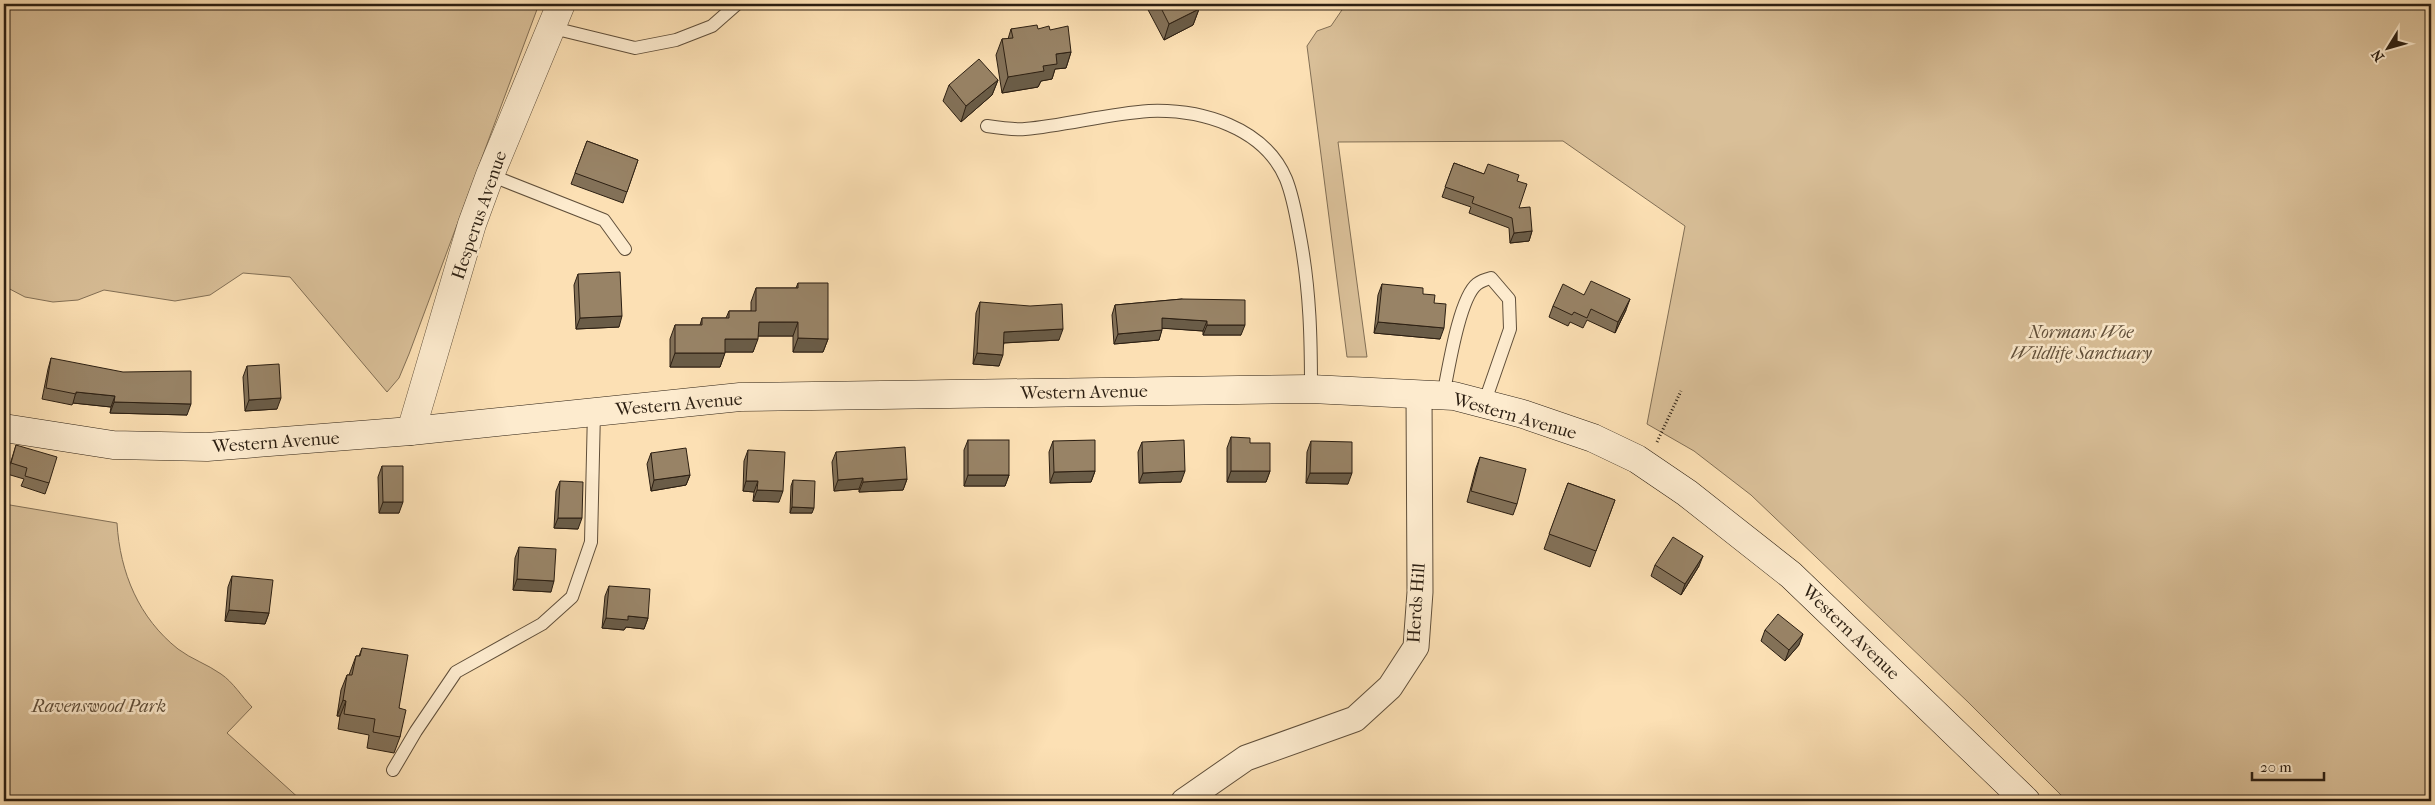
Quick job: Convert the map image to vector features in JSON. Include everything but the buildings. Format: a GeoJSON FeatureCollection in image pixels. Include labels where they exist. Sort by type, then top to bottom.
{"type":"FeatureCollection","features":[{"type":"Feature","properties":{"kind":"main road","name":"Hesperus Avenue"},"geometry":{"type":"LineString","coordinates":[[411,431],[472,224],[490,175],[557,16]]}},
{"type":"Feature","properties":{"kind":"main road","name":"Western Avenue"},"geometry":{"type":"LineString","coordinates":[[4,428],[113,445],[207,447],[411,431],[740,397],[1311,389],[1431,395],[1484,404],[1523,414],[1593,438],[1646,466],[1687,493],[1791,575],[2026,801]]}},
{"type":"Feature","properties":{"kind":"street","name":"Herds Hill"},"geometry":{"type":"LineString","coordinates":[[1184,801],[1246,758],[1355,719],[1390,687],[1416,647],[1431,395]]}},
{"type":"Feature","properties":{"kind":"lane"},"geometry":{"type":"LineString","coordinates":[[557,16],[635,48],[676,40],[712,26],[737,4]]}},
{"type":"Feature","properties":{"kind":"lane"},"geometry":{"type":"LineString","coordinates":[[987,126],[1024,129],[1124,114],[1184,111],[1239,129],[1260,143],[1279,166],[1286,179],[1296,213],[1308,281],[1311,389]]}},
{"type":"Feature","properties":{"kind":"lane"},"geometry":{"type":"LineString","coordinates":[[490,175],[604,220],[625,249]]}},
{"type":"Feature","properties":{"kind":"lane"},"geometry":{"type":"LineString","coordinates":[[1431,395],[1455,338],[1469,294],[1477,284],[1491,278],[1509,299],[1510,329],[1484,404]]}},
{"type":"Feature","properties":{"kind":"lane"},"geometry":{"type":"LineString","coordinates":[[394,770],[416,731],[456,672],[542,624],[572,597],[591,542],[594,411]]}},
{"type":"Feature","properties":{"kind":"path"},"geometry":{"type":"LineString","coordinates":[[1646,466],[1681,392]]}},
{"type":"Feature","properties":{"kind":"green space"},"geometry":{"type":"Polygon","coordinates":[[[4,4],[539,4],[409,354],[399,378],[387,392],[290,277],[243,273],[210,295],[175,301],[104,290],[78,300],[53,302],[25,297],[4,286],[4,4]]]}},
{"type":"Feature","properties":{"kind":"green space","name":"Normans Woe Wildlife Sanctuary"},"geometry":{"type":"Polygon","coordinates":[[[1346,4],[2431,4],[2431,801],[2067,801],[1968,702],[1751,495],[1694,451],[1647,424],[1685,226],[1563,141],[1338,142],[1367,357],[1347,357],[1307,46],[1317,31],[1331,26],[1346,4]]]}},
{"type":"Feature","properties":{"kind":"green space","name":"Ravenswood Park"},"geometry":{"type":"Polygon","coordinates":[[[4,504],[117,523],[122,559],[127,577],[142,609],[164,637],[183,653],[216,670],[225,677],[252,707],[227,733],[302,801],[4,801],[4,504]]]}}]}
